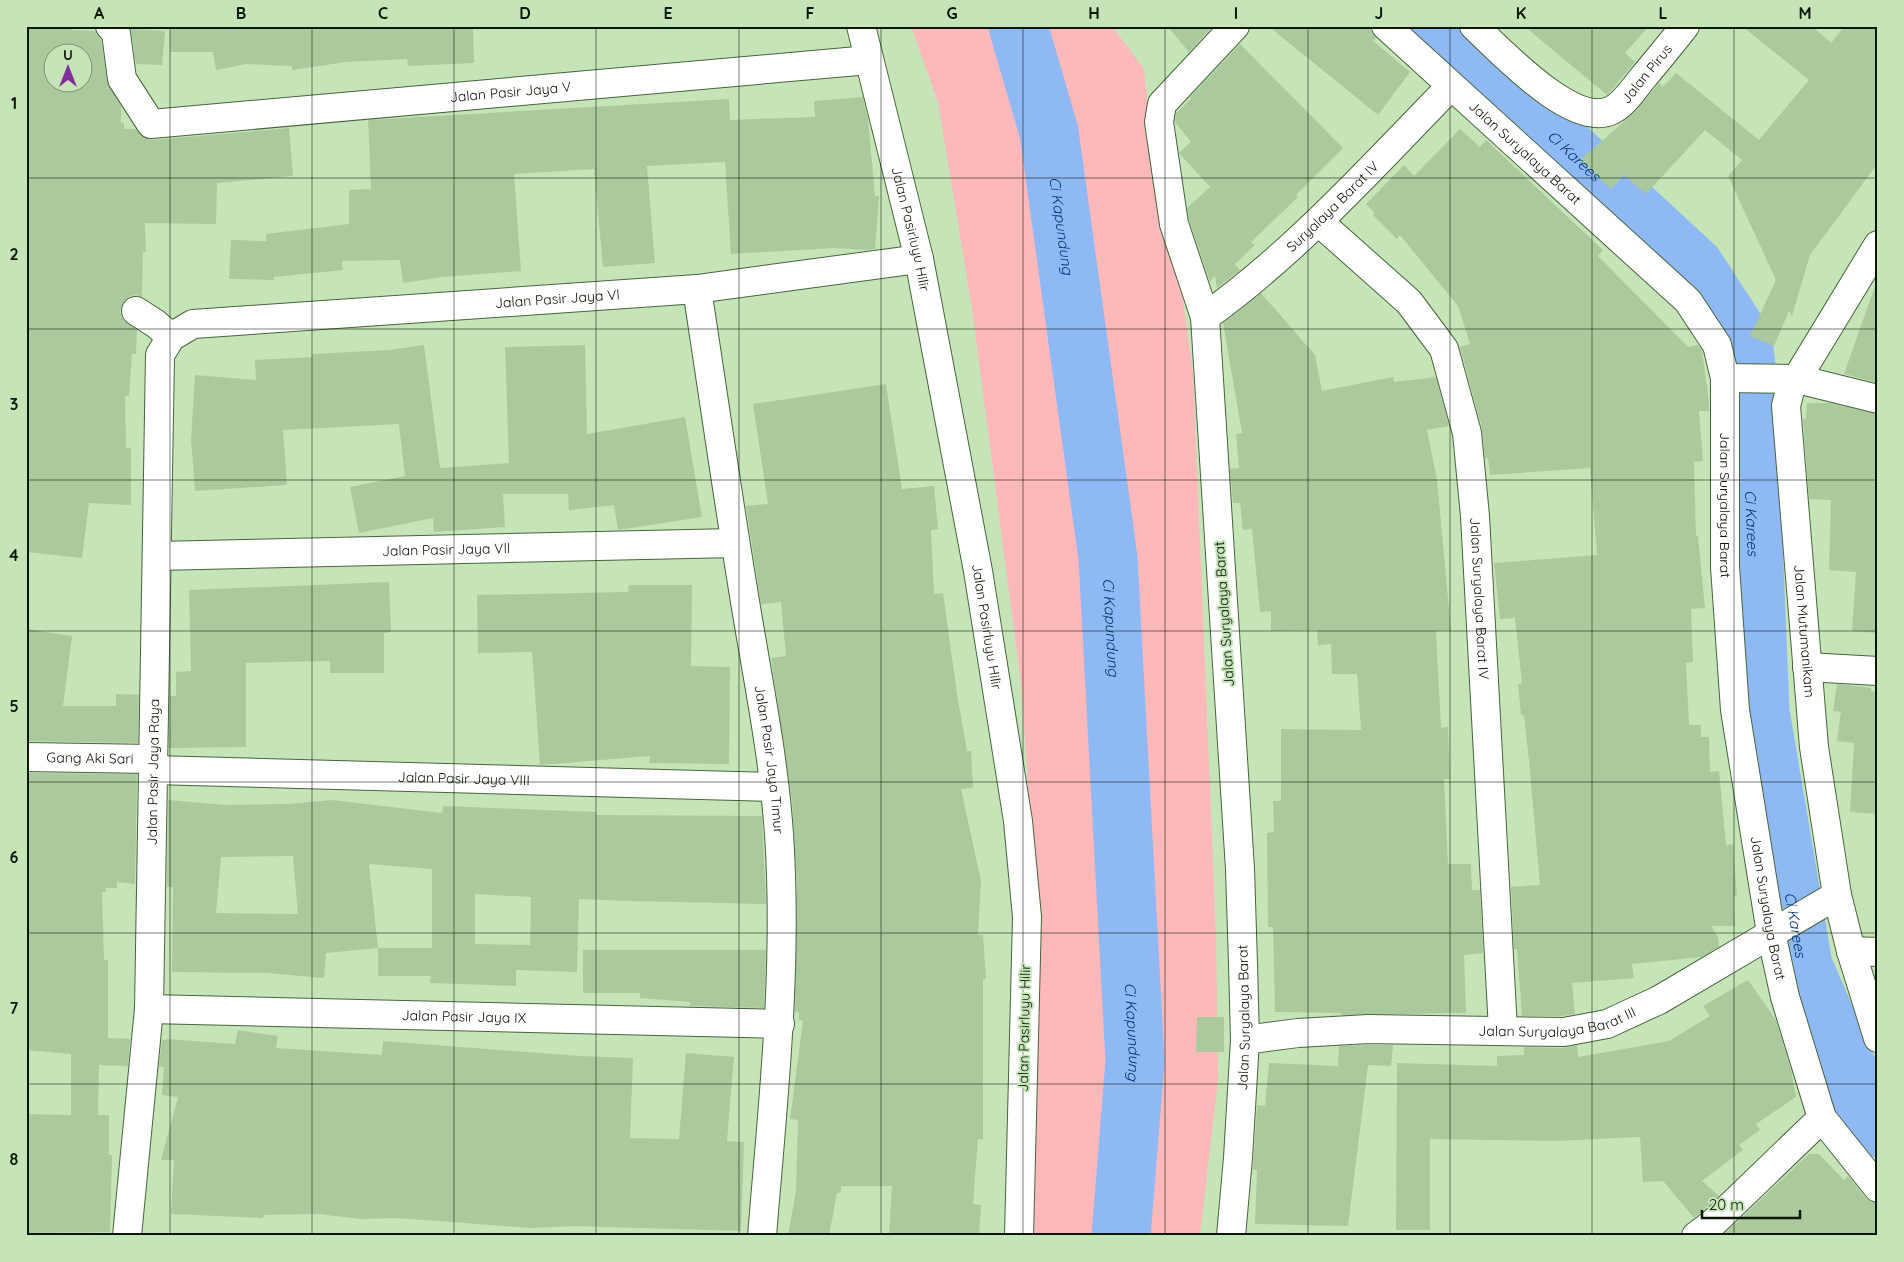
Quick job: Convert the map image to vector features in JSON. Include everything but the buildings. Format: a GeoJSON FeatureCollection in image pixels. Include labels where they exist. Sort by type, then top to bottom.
{"type":"FeatureCollection","features":[{"type":"Feature","properties":{"kind":"street","name":"Jalan Pasir Jaya V"},"geometry":{"type":"LineString","coordinates":[[110,26],[116,33],[122,79],[152,124],[869,60]]}},
{"type":"Feature","properties":{"kind":"street","name":"Jalan Pasirluyu Hilir"},"geometry":{"type":"LineString","coordinates":[[861,26],[919,259],[978,571],[1018,821],[1027,917],[1019,1236]]}},
{"type":"Feature","properties":{"kind":"street","name":"Jalan Suryalaya Barat"},"geometry":{"type":"LineString","coordinates":[[1231,1236],[1245,1040],[1240,869],[1205,317],[1174,224],[1159,122],[1162,104],[1235,26]]}},
{"type":"Feature","properties":{"kind":"street","name":"Jalan Suryalaya Barat"},"geometry":{"type":"LineString","coordinates":[[1386,26],[1688,301],[1717,345],[1733,378],[1725,567],[1736,710],[1772,932],[1785,997],[1822,1118]]}},
{"type":"Feature","properties":{"kind":"street","name":"Jalan Pirus"},"geometry":{"type":"LineString","coordinates":[[1474,26],[1547,92],[1584,113],[1602,114],[1614,109],[1627,97],[1685,26]]}},
{"type":"Feature","properties":{"kind":"street","name":"Suryalaya Barat IV"},"geometry":{"type":"LineString","coordinates":[[1205,317],[1241,291],[1319,222],[1451,86]]}},
{"type":"Feature","properties":{"kind":"street","name":"Jalan Suryalaya Barat IV"},"geometry":{"type":"LineString","coordinates":[[1319,222],[1409,302],[1444,349],[1467,433],[1475,516],[1502,1030]]}},
{"type":"Feature","properties":{"kind":"street","name":"Jalan Pasir Jaya Vl"},"geometry":{"type":"LineString","coordinates":[[182,330],[697,289],[919,259]]}},
{"type":"Feature","properties":{"kind":"street","name":"Jalan Mutumanikam"},"geometry":{"type":"LineString","coordinates":[[1874,259],[1790,379],[1790,390],[1786,406],[1814,747],[1837,895],[1851,951],[1878,1038]]}},
{"type":"Feature","properties":{"kind":"street","name":"Jalan Pasir Jaya Timur"},"geometry":{"type":"LineString","coordinates":[[697,289],[735,544],[765,716],[774,787],[781,893],[782,963],[780,1024],[762,1236]]}},
{"type":"Feature","properties":{"kind":"street"},"geometry":{"type":"LineString","coordinates":[[136,311],[156,324],[182,330]]}},
{"type":"Feature","properties":{"kind":"street","name":"Jalan Pasir Jaya Raya"},"geometry":{"type":"LineString","coordinates":[[127,1236],[149,1009],[160,355],[182,330]]}},
{"type":"Feature","properties":{"kind":"street"},"geometry":{"type":"LineString","coordinates":[[1733,378],[1790,379],[1878,398]]}},
{"type":"Feature","properties":{"kind":"street","name":"Jalan Pasir Jaya Vll"},"geometry":{"type":"LineString","coordinates":[[157,556],[735,544]]}},
{"type":"Feature","properties":{"kind":"street"},"geometry":{"type":"LineString","coordinates":[[1807,667],[1878,671]]}},
{"type":"Feature","properties":{"kind":"street","name":"Gang Aki Sari"},"geometry":{"type":"LineString","coordinates":[[26,757],[153,764]]}},
{"type":"Feature","properties":{"kind":"street","name":"Jalan Pasir Jaya VIII"},"geometry":{"type":"LineString","coordinates":[[153,764],[774,787]]}},
{"type":"Feature","properties":{"kind":"street","name":"Jalan Suryalaya Barat III"},"geometry":{"type":"LineString","coordinates":[[1245,1040],[1298,1033],[1368,1029],[1564,1032],[1607,1024],[1659,1000],[1837,895]]}},
{"type":"Feature","properties":{"kind":"street"},"geometry":{"type":"LineString","coordinates":[[1851,951],[1878,952]]}},
{"type":"Feature","properties":{"kind":"street","name":"Jalan Pasir Jaya IX"},"geometry":{"type":"LineString","coordinates":[[149,1009],[780,1024]]}},
{"type":"Feature","properties":{"kind":"street"},"geometry":{"type":"LineString","coordinates":[[1696,1236],[1712,1224],[1822,1118],[1878,1188]]}},
{"type":"Feature","properties":{"kind":"shaded area"},"geometry":{"type":"Polygon","coordinates":[[[911,26],[1112,26],[1144,69],[1157,192],[1182,294],[1193,372],[1216,935],[1218,1079],[1200,1236],[1028,1236],[1034,868],[1021,684],[972,309],[938,102],[911,26]]]}},
{"type":"Feature","properties":{"kind":"waterway","name":"Ci Kapundung"},"geometry":{"type":"LineString","coordinates":[[1018,26],[1049,132],[1108,558],[1135,1061],[1121,1236]]}},
{"type":"Feature","properties":{"kind":"waterway","name":"Ci Karees"},"geometry":{"type":"LineString","coordinates":[[1435,26],[1695,267],[1743,341],[1746,366],[1760,712],[1803,966],[1858,1093],[1878,1128]]}}]}
